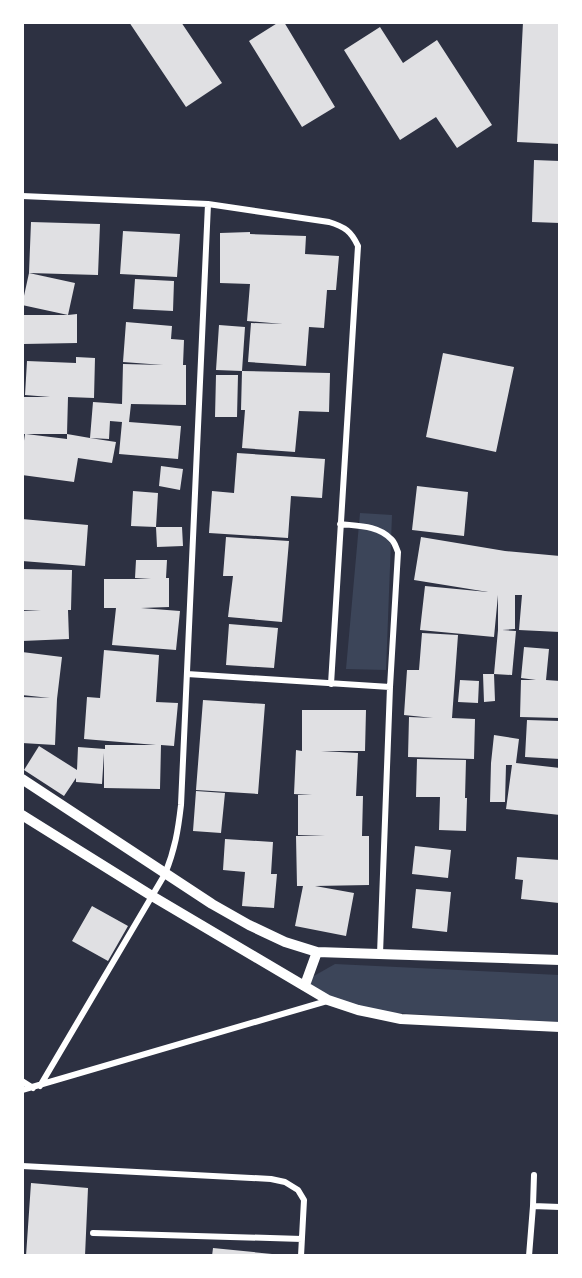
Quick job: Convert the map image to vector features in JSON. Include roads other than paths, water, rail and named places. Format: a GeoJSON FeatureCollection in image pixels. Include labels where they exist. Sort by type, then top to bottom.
{"type":"FeatureCollection","features":[{"type":"Feature","properties":{"kind":"street"},"geometry":{"type":"LineString","coordinates":[[22,196],[207,204],[329,222],[353,234],[358,246],[331,684]]}},
{"type":"Feature","properties":{"kind":"street"},"geometry":{"type":"LineString","coordinates":[[36,1087],[152,896],[174,851],[181,805],[207,204]]}},
{"type":"Feature","properties":{"kind":"street"},"geometry":{"type":"LineString","coordinates":[[340,524],[381,531],[393,540],[398,552],[390,687],[380,954]]}},
{"type":"Feature","properties":{"kind":"street"},"geometry":{"type":"LineString","coordinates":[[187,674],[390,687]]}},
{"type":"Feature","properties":{"kind":"street"},"geometry":{"type":"LineString","coordinates":[[22,779],[212,903],[249,925],[285,942],[317,952],[560,960]]}},
{"type":"Feature","properties":{"kind":"street"},"geometry":{"type":"LineString","coordinates":[[22,815],[152,896],[328,1000],[358,1010],[401,1019],[560,1026]]}},
{"type":"Feature","properties":{"kind":"street"},"geometry":{"type":"LineString","coordinates":[[305,985],[317,952]]}},
{"type":"Feature","properties":{"kind":"street"},"geometry":{"type":"LineString","coordinates":[[22,1090],[328,1000]]}},
{"type":"Feature","properties":{"kind":"street"},"geometry":{"type":"LineString","coordinates":[[22,1081],[36,1087]]}},
{"type":"Feature","properties":{"kind":"street"},"geometry":{"type":"LineString","coordinates":[[22,1166],[270,1179],[285,1182],[298,1190],[304,1200],[301,1256]]}},
{"type":"Feature","properties":{"kind":"street"},"geometry":{"type":"LineString","coordinates":[[529,1256],[534,1175]]}},
{"type":"Feature","properties":{"kind":"street"},"geometry":{"type":"LineString","coordinates":[[533,1206],[560,1207]]}},
{"type":"Feature","properties":{"kind":"street"},"geometry":{"type":"LineString","coordinates":[[93,1233],[302,1239]]}}]}
